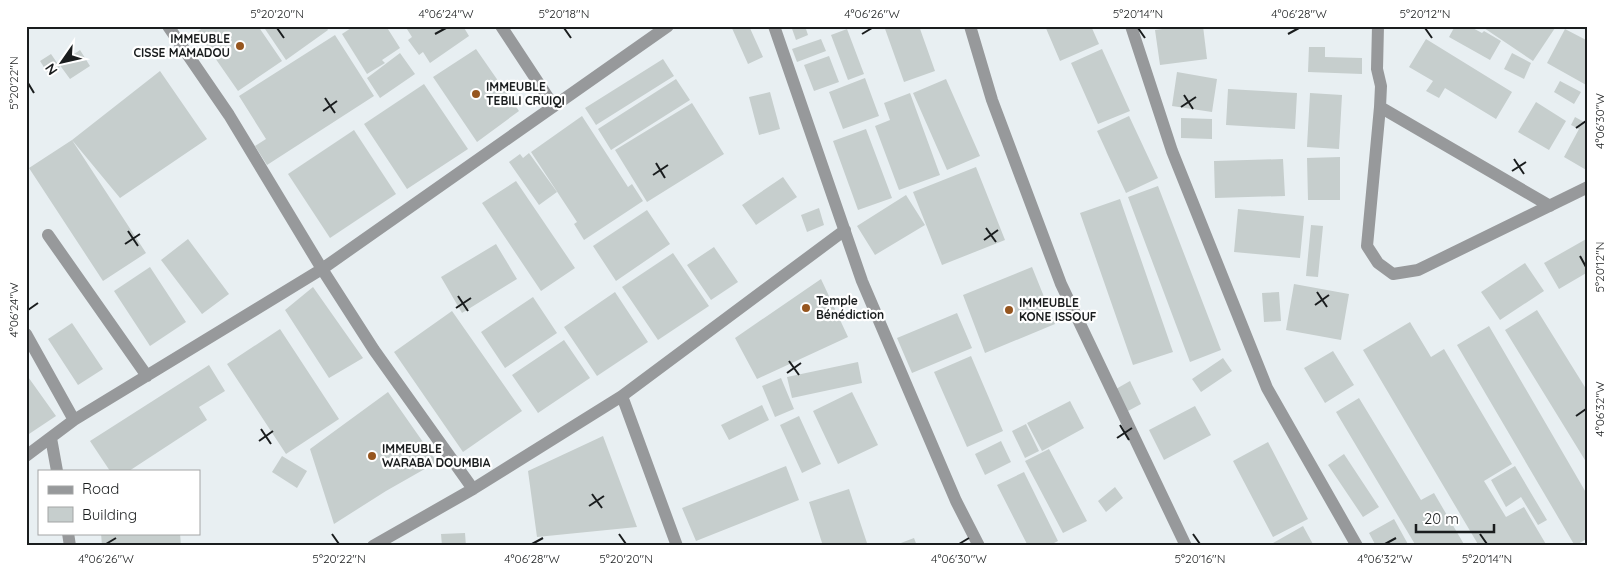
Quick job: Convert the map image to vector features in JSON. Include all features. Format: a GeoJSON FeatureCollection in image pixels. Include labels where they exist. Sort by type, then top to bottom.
{"type":"FeatureCollection","features":[{"type":"Feature","properties":{"kind":"street"},"geometry":{"type":"LineString","coordinates":[[168,26],[228,115],[374,350],[473,489]]}},
{"type":"Feature","properties":{"kind":"street"},"geometry":{"type":"LineString","coordinates":[[501,26],[553,105]]}},
{"type":"Feature","properties":{"kind":"street"},"geometry":{"type":"LineString","coordinates":[[26,456],[74,420],[322,269],[668,26]]}},
{"type":"Feature","properties":{"kind":"street"},"geometry":{"type":"LineString","coordinates":[[774,26],[866,290],[956,501],[979,546]]}},
{"type":"Feature","properties":{"kind":"street"},"geometry":{"type":"LineString","coordinates":[[970,26],[992,100],[1060,284],[1186,546]]}},
{"type":"Feature","properties":{"kind":"street"},"geometry":{"type":"LineString","coordinates":[[1131,26],[1172,151],[1267,388],[1357,546]]}},
{"type":"Feature","properties":{"kind":"street"},"geometry":{"type":"LineString","coordinates":[[1378,26],[1380,107],[1367,246],[1378,263],[1393,274],[1418,270],[1588,187]]}},
{"type":"Feature","properties":{"kind":"street"},"geometry":{"type":"LineString","coordinates":[[1380,107],[1550,206]]}},
{"type":"Feature","properties":{"kind":"street"},"geometry":{"type":"LineString","coordinates":[[372,546],[473,489],[622,396],[845,230]]}},
{"type":"Feature","properties":{"kind":"street"},"geometry":{"type":"LineString","coordinates":[[48,235],[147,376]]}},
{"type":"Feature","properties":{"kind":"street"},"geometry":{"type":"LineString","coordinates":[[26,334],[74,420]]}},
{"type":"Feature","properties":{"kind":"street"},"geometry":{"type":"LineString","coordinates":[[622,396],[677,546]]}},
{"type":"Feature","properties":{"kind":"street"},"geometry":{"type":"LineString","coordinates":[[51,438],[57,470]]}},
{"type":"Feature","properties":{"kind":"building","name":"IMMEUBLE CISSE MAMADOU"},"geometry":{"type":"Polygon","coordinates":[[[205,26],[258,26],[282,61],[238,91],[197,32],[205,26]]]}},
{"type":"Feature","properties":{"kind":"building"},"geometry":{"type":"Polygon","coordinates":[[[263,26],[326,26],[328,30],[286,60],[263,26]]]}},
{"type":"Feature","properties":{"kind":"building"},"geometry":{"type":"Polygon","coordinates":[[[354,26],[386,26],[400,48],[382,60],[385,63],[367,74],[342,34],[354,26]]]}},
{"type":"Feature","properties":{"kind":"building"},"geometry":{"type":"Polygon","coordinates":[[[405,26],[463,26],[469,36],[430,63],[423,52],[419,55],[408,40],[412,37],[405,26]]]}},
{"type":"Feature","properties":{"kind":"building"},"geometry":{"type":"Polygon","coordinates":[[[731,26],[749,26],[763,57],[748,64],[731,26]]]}},
{"type":"Feature","properties":{"kind":"building"},"geometry":{"type":"Polygon","coordinates":[[[791,26],[805,26],[808,35],[796,40],[791,26]]]}},
{"type":"Feature","properties":{"kind":"building"},"geometry":{"type":"Polygon","coordinates":[[[884,26],[919,26],[935,71],[904,82],[884,26]]]}},
{"type":"Feature","properties":{"kind":"building"},"geometry":{"type":"Polygon","coordinates":[[[1045,26],[1091,26],[1099,44],[1060,61],[1045,26]]]}},
{"type":"Feature","properties":{"kind":"building"},"geometry":{"type":"Polygon","coordinates":[[[1184,26],[1203,26],[1207,59],[1160,65],[1155,30],[1184,26]]]}},
{"type":"Feature","properties":{"kind":"building"},"geometry":{"type":"Polygon","coordinates":[[[1455,26],[1469,26],[1482,33],[1484,31],[1501,41],[1490,60],[1449,37],[1455,26]]]}},
{"type":"Feature","properties":{"kind":"building"},"geometry":{"type":"Polygon","coordinates":[[[1481,26],[1552,26],[1555,28],[1533,61],[1481,26]]]}},
{"type":"Feature","properties":{"kind":"building"},"geometry":{"type":"Polygon","coordinates":[[[847,29],[864,74],[848,80],[831,35],[847,29]]]}},
{"type":"Feature","properties":{"kind":"building"},"geometry":{"type":"Polygon","coordinates":[[[1565,29],[1588,41],[1588,86],[1547,63],[1565,29]]]}},
{"type":"Feature","properties":{"kind":"building"},"geometry":{"type":"Polygon","coordinates":[[[335,35],[374,96],[267,165],[255,146],[266,139],[239,96],[335,35]]]}},
{"type":"Feature","properties":{"kind":"building"},"geometry":{"type":"Polygon","coordinates":[[[821,39],[826,51],[797,62],[792,49],[821,39]]]}},
{"type":"Feature","properties":{"kind":"building"},"geometry":{"type":"Polygon","coordinates":[[[1426,39],[1512,92],[1496,119],[1445,88],[1439,98],[1426,91],[1433,81],[1409,67],[1426,39]]]}},
{"type":"Feature","properties":{"kind":"building"},"geometry":{"type":"Polygon","coordinates":[[[1309,47],[1325,47],[1325,57],[1362,58],[1362,74],[1308,72],[1309,47]]]}},
{"type":"Feature","properties":{"kind":"building","name":"IMMEUBLE TEBILI CRUIQI"},"geometry":{"type":"Polygon","coordinates":[[[476,49],[519,111],[477,142],[433,77],[476,49]]]}},
{"type":"Feature","properties":{"kind":"building"},"geometry":{"type":"Polygon","coordinates":[[[1102,49],[1130,111],[1098,124],[1071,63],[1102,49]]]}},
{"type":"Feature","properties":{"kind":"building"},"geometry":{"type":"Polygon","coordinates":[[[80,50],[90,66],[70,79],[59,64],[80,50]]]}},
{"type":"Feature","properties":{"kind":"building"},"geometry":{"type":"Polygon","coordinates":[[[400,53],[415,74],[380,98],[367,78],[400,53]]]}},
{"type":"Feature","properties":{"kind":"building"},"geometry":{"type":"Polygon","coordinates":[[[1512,53],[1531,63],[1524,79],[1504,69],[1512,53]]]}},
{"type":"Feature","properties":{"kind":"building"},"geometry":{"type":"Polygon","coordinates":[[[51,54],[60,67],[49,75],[40,61],[51,54]]]}},
{"type":"Feature","properties":{"kind":"building"},"geometry":{"type":"Polygon","coordinates":[[[829,56],[839,82],[814,91],[804,65],[829,56]]]}},
{"type":"Feature","properties":{"kind":"building"},"geometry":{"type":"Polygon","coordinates":[[[663,59],[674,76],[596,125],[585,108],[663,59]]]}},
{"type":"Feature","properties":{"kind":"building"},"geometry":{"type":"Polygon","coordinates":[[[160,71],[207,139],[120,198],[72,140],[160,71]]]}},
{"type":"Feature","properties":{"kind":"building"},"geometry":{"type":"Polygon","coordinates":[[[1177,72],[1217,79],[1212,112],[1172,106],[1177,72]]]}},
{"type":"Feature","properties":{"kind":"building"},"geometry":{"type":"Polygon","coordinates":[[[865,78],[879,116],[843,129],[829,92],[865,78]]]}},
{"type":"Feature","properties":{"kind":"building"},"geometry":{"type":"Polygon","coordinates":[[[676,79],[690,100],[611,150],[598,129],[676,79]]]}},
{"type":"Feature","properties":{"kind":"building"},"geometry":{"type":"Polygon","coordinates":[[[946,79],[980,156],[947,170],[913,93],[946,79]]]}},
{"type":"Feature","properties":{"kind":"building"},"geometry":{"type":"Polygon","coordinates":[[[1560,81],[1581,92],[1574,104],[1554,92],[1560,81]]]}},
{"type":"Feature","properties":{"kind":"building"},"geometry":{"type":"Polygon","coordinates":[[[424,84],[468,149],[407,189],[364,124],[424,84]]]}},
{"type":"Feature","properties":{"kind":"building"},"geometry":{"type":"Polygon","coordinates":[[[1228,89],[1297,93],[1295,129],[1226,125],[1228,89]]]}},
{"type":"Feature","properties":{"kind":"building"},"geometry":{"type":"Polygon","coordinates":[[[770,92],[780,129],[759,135],[749,97],[770,92]]]}},
{"type":"Feature","properties":{"kind":"building"},"geometry":{"type":"Polygon","coordinates":[[[910,93],[940,175],[899,190],[875,126],[890,120],[884,103],[910,93]]]}},
{"type":"Feature","properties":{"kind":"building"},"geometry":{"type":"Polygon","coordinates":[[[1310,93],[1342,95],[1339,149],[1307,147],[1310,93]]]}},
{"type":"Feature","properties":{"kind":"building"},"geometry":{"type":"Polygon","coordinates":[[[1536,102],[1566,121],[1549,150],[1518,132],[1536,102]]]}},
{"type":"Feature","properties":{"kind":"building"},"geometry":{"type":"Polygon","coordinates":[[[692,103],[724,154],[647,202],[615,150],[692,103]]]}},
{"type":"Feature","properties":{"kind":"building"},"geometry":{"type":"Polygon","coordinates":[[[582,116],[628,187],[632,184],[643,201],[584,240],[574,224],[577,222],[531,152],[582,116]]]}},
{"type":"Feature","properties":{"kind":"building"},"geometry":{"type":"Polygon","coordinates":[[[1129,116],[1158,178],[1126,193],[1097,131],[1129,116]]]}},
{"type":"Feature","properties":{"kind":"building"},"geometry":{"type":"Polygon","coordinates":[[[1575,117],[1588,124],[1588,171],[1564,157],[1579,129],[1571,125],[1575,117]]]}},
{"type":"Feature","properties":{"kind":"building"},"geometry":{"type":"Polygon","coordinates":[[[1181,118],[1212,119],[1212,139],[1181,138],[1181,118]]]}},
{"type":"Feature","properties":{"kind":"building"},"geometry":{"type":"Polygon","coordinates":[[[866,129],[892,198],[858,210],[833,141],[866,129]]]}},
{"type":"Feature","properties":{"kind":"building"},"geometry":{"type":"Polygon","coordinates":[[[354,130],[396,194],[330,238],[288,174],[354,130]]]}},
{"type":"Feature","properties":{"kind":"building"},"geometry":{"type":"Polygon","coordinates":[[[72,140],[146,253],[103,281],[29,168],[72,140]]]}},
{"type":"Feature","properties":{"kind":"building"},"geometry":{"type":"Polygon","coordinates":[[[529,153],[557,192],[539,205],[509,162],[520,154],[523,158],[529,153]]]}},
{"type":"Feature","properties":{"kind":"building"},"geometry":{"type":"Polygon","coordinates":[[[1340,157],[1340,200],[1308,200],[1307,158],[1340,157]]]}},
{"type":"Feature","properties":{"kind":"building"},"geometry":{"type":"Polygon","coordinates":[[[1283,159],[1285,196],[1215,198],[1214,161],[1283,159]]]}},
{"type":"Feature","properties":{"kind":"building"},"geometry":{"type":"Polygon","coordinates":[[[976,167],[1005,240],[942,265],[913,192],[976,167]]]}},
{"type":"Feature","properties":{"kind":"building"},"geometry":{"type":"Polygon","coordinates":[[[783,177],[797,197],[756,225],[742,205],[783,177]]]}},
{"type":"Feature","properties":{"kind":"building"},"geometry":{"type":"Polygon","coordinates":[[[516,181],[575,268],[541,291],[482,203],[516,181]]]}},
{"type":"Feature","properties":{"kind":"building"},"geometry":{"type":"Polygon","coordinates":[[[1158,186],[1221,350],[1190,362],[1128,197],[1158,186]]]}},
{"type":"Feature","properties":{"kind":"building"},"geometry":{"type":"Polygon","coordinates":[[[906,195],[925,225],[875,255],[857,226],[906,195]]]}},
{"type":"Feature","properties":{"kind":"building"},"geometry":{"type":"Polygon","coordinates":[[[1120,199],[1173,352],[1133,365],[1080,213],[1120,199]]]}},
{"type":"Feature","properties":{"kind":"building"},"geometry":{"type":"Polygon","coordinates":[[[819,208],[824,225],[807,232],[801,215],[819,208]]]}},
{"type":"Feature","properties":{"kind":"building"},"geometry":{"type":"Polygon","coordinates":[[[1238,209],[1304,216],[1300,258],[1234,252],[1238,209]]]}},
{"type":"Feature","properties":{"kind":"building"},"geometry":{"type":"Polygon","coordinates":[[[647,210],[670,244],[616,281],[593,246],[647,210]]]}},
{"type":"Feature","properties":{"kind":"building"},"geometry":{"type":"Polygon","coordinates":[[[1311,225],[1323,226],[1318,277],[1306,276],[1311,225]]]}},
{"type":"Feature","properties":{"kind":"building"},"geometry":{"type":"Polygon","coordinates":[[[1588,238],[1588,272],[1559,289],[1544,263],[1588,238]]]}},
{"type":"Feature","properties":{"kind":"building"},"geometry":{"type":"Polygon","coordinates":[[[188,239],[229,294],[202,314],[161,260],[188,239]]]}},
{"type":"Feature","properties":{"kind":"building"},"geometry":{"type":"Polygon","coordinates":[[[496,244],[517,279],[462,313],[441,277],[496,244]]]}},
{"type":"Feature","properties":{"kind":"building"},"geometry":{"type":"Polygon","coordinates":[[[714,247],[738,282],[711,300],[687,265],[714,247]]]}},
{"type":"Feature","properties":{"kind":"building"},"geometry":{"type":"Polygon","coordinates":[[[673,253],[709,306],[658,340],[622,287],[673,253]]]}},
{"type":"Feature","properties":{"kind":"building"},"geometry":{"type":"Polygon","coordinates":[[[1525,263],[1544,291],[1500,320],[1481,292],[1525,263]]]}},
{"type":"Feature","properties":{"kind":"building"},"geometry":{"type":"Polygon","coordinates":[[[150,267],[186,322],[150,346],[114,291],[150,267]]]}},
{"type":"Feature","properties":{"kind":"building","name":"IMMEUBLE KONE ISSOUF"},"geometry":{"type":"Polygon","coordinates":[[[1032,267],[1055,324],[985,353],[963,295],[1032,267]]]}},
{"type":"Feature","properties":{"kind":"building","name":"Temple Bénédiction"},"geometry":{"type":"Polygon","coordinates":[[[821,279],[848,337],[757,379],[735,338],[821,279]]]}},
{"type":"Feature","properties":{"kind":"building"},"geometry":{"type":"Polygon","coordinates":[[[1294,284],[1349,294],[1341,340],[1286,330],[1294,284]]]}},
{"type":"Feature","properties":{"kind":"building"},"geometry":{"type":"Polygon","coordinates":[[[313,287],[363,358],[329,378],[285,310],[313,287]]]}},
{"type":"Feature","properties":{"kind":"building"},"geometry":{"type":"Polygon","coordinates":[[[615,292],[648,342],[597,376],[564,327],[615,292]]]}},
{"type":"Feature","properties":{"kind":"building"},"geometry":{"type":"Polygon","coordinates":[[[1279,292],[1281,321],[1264,322],[1262,293],[1279,292]]]}},
{"type":"Feature","properties":{"kind":"building"},"geometry":{"type":"Polygon","coordinates":[[[533,297],[557,333],[505,368],[481,332],[533,297]]]}},
{"type":"Feature","properties":{"kind":"building"},"geometry":{"type":"Polygon","coordinates":[[[1537,310],[1588,392],[1588,465],[1505,330],[1537,310]]]}},
{"type":"Feature","properties":{"kind":"building"},"geometry":{"type":"Polygon","coordinates":[[[452,311],[522,411],[463,452],[394,352],[452,311]]]}},
{"type":"Feature","properties":{"kind":"building"},"geometry":{"type":"Polygon","coordinates":[[[957,313],[972,348],[912,373],[897,338],[957,313]]]}},
{"type":"Feature","properties":{"kind":"building"},"geometry":{"type":"Polygon","coordinates":[[[1410,322],[1431,357],[1444,349],[1512,464],[1484,481],[1506,517],[1524,507],[1547,546],[1479,546],[1363,350],[1410,322]]]}},
{"type":"Feature","properties":{"kind":"building"},"geometry":{"type":"Polygon","coordinates":[[[72,323],[103,369],[78,385],[48,339],[72,323]]]}},
{"type":"Feature","properties":{"kind":"building"},"geometry":{"type":"Polygon","coordinates":[[[1489,326],[1588,496],[1588,538],[1575,546],[1457,345],[1489,326]]]}},
{"type":"Feature","properties":{"kind":"building"},"geometry":{"type":"Polygon","coordinates":[[[280,329],[339,419],[286,454],[227,364],[280,329]]]}},
{"type":"Feature","properties":{"kind":"building"},"geometry":{"type":"Polygon","coordinates":[[[564,340],[590,378],[538,413],[512,375],[564,340]]]}},
{"type":"Feature","properties":{"kind":"building"},"geometry":{"type":"Polygon","coordinates":[[[1333,351],[1354,385],[1325,403],[1304,368],[1333,351]]]}},
{"type":"Feature","properties":{"kind":"building"},"geometry":{"type":"Polygon","coordinates":[[[971,356],[1003,431],[967,447],[934,372],[971,356]]]}},
{"type":"Feature","properties":{"kind":"building"},"geometry":{"type":"Polygon","coordinates":[[[1223,358],[1232,371],[1201,392],[1192,379],[1223,358]]]}},
{"type":"Feature","properties":{"kind":"building"},"geometry":{"type":"Polygon","coordinates":[[[858,362],[862,383],[792,398],[787,377],[858,362]]]}},
{"type":"Feature","properties":{"kind":"building"},"geometry":{"type":"Polygon","coordinates":[[[209,365],[225,391],[199,407],[207,420],[131,470],[109,470],[90,441],[209,365]]]}},
{"type":"Feature","properties":{"kind":"building"},"geometry":{"type":"Polygon","coordinates":[[[26,374],[56,416],[26,436],[26,374]]]}},
{"type":"Feature","properties":{"kind":"building"},"geometry":{"type":"Polygon","coordinates":[[[781,378],[794,409],[775,417],[762,386],[781,378]]]}},
{"type":"Feature","properties":{"kind":"building"},"geometry":{"type":"Polygon","coordinates":[[[1130,381],[1141,404],[1128,411],[1116,389],[1130,381]]]}},
{"type":"Feature","properties":{"kind":"building","name":"IMMEUBLE WARABA DOUMBIA"},"geometry":{"type":"Polygon","coordinates":[[[388,392],[437,462],[334,524],[310,449],[388,392]]]}},
{"type":"Feature","properties":{"kind":"building"},"geometry":{"type":"Polygon","coordinates":[[[852,392],[878,445],[838,464],[813,411],[852,392]]]}},
{"type":"Feature","properties":{"kind":"building"},"geometry":{"type":"Polygon","coordinates":[[[1359,398],[1421,500],[1434,493],[1465,546],[1416,546],[1336,412],[1359,398]]]}},
{"type":"Feature","properties":{"kind":"building"},"geometry":{"type":"Polygon","coordinates":[[[1070,401],[1084,428],[1042,451],[1027,423],[1070,401]]]}},
{"type":"Feature","properties":{"kind":"building"},"geometry":{"type":"Polygon","coordinates":[[[762,405],[769,420],[729,440],[721,425],[762,405]]]}},
{"type":"Feature","properties":{"kind":"building"},"geometry":{"type":"Polygon","coordinates":[[[1195,406],[1211,435],[1164,460],[1149,430],[1195,406]]]}},
{"type":"Feature","properties":{"kind":"building"},"geometry":{"type":"Polygon","coordinates":[[[799,416],[821,464],[802,473],[780,425],[799,416]]]}},
{"type":"Feature","properties":{"kind":"building"},"geometry":{"type":"Polygon","coordinates":[[[1026,424],[1039,451],[1025,458],[1012,431],[1026,424]]]}},
{"type":"Feature","properties":{"kind":"building"},"geometry":{"type":"Polygon","coordinates":[[[603,436],[637,527],[537,537],[528,471],[603,436]]]}},
{"type":"Feature","properties":{"kind":"building"},"geometry":{"type":"Polygon","coordinates":[[[1001,441],[1011,462],[985,475],[975,454],[1001,441]]]}},
{"type":"Feature","properties":{"kind":"building"},"geometry":{"type":"Polygon","coordinates":[[[1268,442],[1308,519],[1273,537],[1233,461],[1268,442]]]}},
{"type":"Feature","properties":{"kind":"building"},"geometry":{"type":"Polygon","coordinates":[[[1049,449],[1087,521],[1063,533],[1025,461],[1049,449]]]}},
{"type":"Feature","properties":{"kind":"building"},"geometry":{"type":"Polygon","coordinates":[[[1344,454],[1379,507],[1363,517],[1328,465],[1344,454]]]}},
{"type":"Feature","properties":{"kind":"building"},"geometry":{"type":"Polygon","coordinates":[[[282,456],[307,471],[297,488],[272,472],[282,456]]]}},
{"type":"Feature","properties":{"kind":"building"},"geometry":{"type":"Polygon","coordinates":[[[786,466],[799,500],[696,541],[682,508],[786,466]]]}},
{"type":"Feature","properties":{"kind":"building"},"geometry":{"type":"Polygon","coordinates":[[[1515,466],[1547,520],[1538,525],[1521,497],[1506,507],[1491,480],[1515,466]]]}},
{"type":"Feature","properties":{"kind":"building"},"geometry":{"type":"Polygon","coordinates":[[[1024,472],[1058,541],[1048,546],[1028,546],[997,485],[1024,472]]]}},
{"type":"Feature","properties":{"kind":"building"},"geometry":{"type":"Polygon","coordinates":[[[1115,487],[1123,498],[1106,512],[1098,501],[1115,487]]]}},
{"type":"Feature","properties":{"kind":"building"},"geometry":{"type":"Polygon","coordinates":[[[849,489],[868,546],[823,546],[809,502],[849,489]]]}},
{"type":"Feature","properties":{"kind":"building"},"geometry":{"type":"Polygon","coordinates":[[[1394,519],[1409,546],[1376,546],[1369,533],[1394,519]]]}},
{"type":"Feature","properties":{"kind":"building"},"geometry":{"type":"Polygon","coordinates":[[[1303,526],[1314,546],[1268,546],[1303,526]]]}},
{"type":"Feature","properties":{"kind":"building"},"geometry":{"type":"Polygon","coordinates":[[[465,533],[466,546],[442,546],[441,534],[465,533]]]}},
{"type":"Feature","properties":{"kind":"building"},"geometry":{"type":"Polygon","coordinates":[[[101,534],[180,534],[181,546],[102,546],[101,534]]]}},
{"type":"Feature","properties":{"kind":"building"},"geometry":{"type":"Polygon","coordinates":[[[914,538],[917,546],[893,546],[914,538]]]}},
{"type":"Feature","properties":{"kind":"place","name":"IMMEUBLE CISSE MAMADOU"},"geometry":{"type":"Point","coordinates":[240,46]}},
{"type":"Feature","properties":{"kind":"place","name":"IMMEUBLE TEBILI CRUIQI"},"geometry":{"type":"Point","coordinates":[476,94]}},
{"type":"Feature","properties":{"kind":"place","name":"Temple Bénédiction"},"geometry":{"type":"Point","coordinates":[806,308]}},
{"type":"Feature","properties":{"kind":"place","name":"IMMEUBLE KONE ISSOUF"},"geometry":{"type":"Point","coordinates":[1009,310]}},
{"type":"Feature","properties":{"kind":"place","name":"IMMEUBLE WARABA DOUMBIA"},"geometry":{"type":"Point","coordinates":[372,456]}}]}
